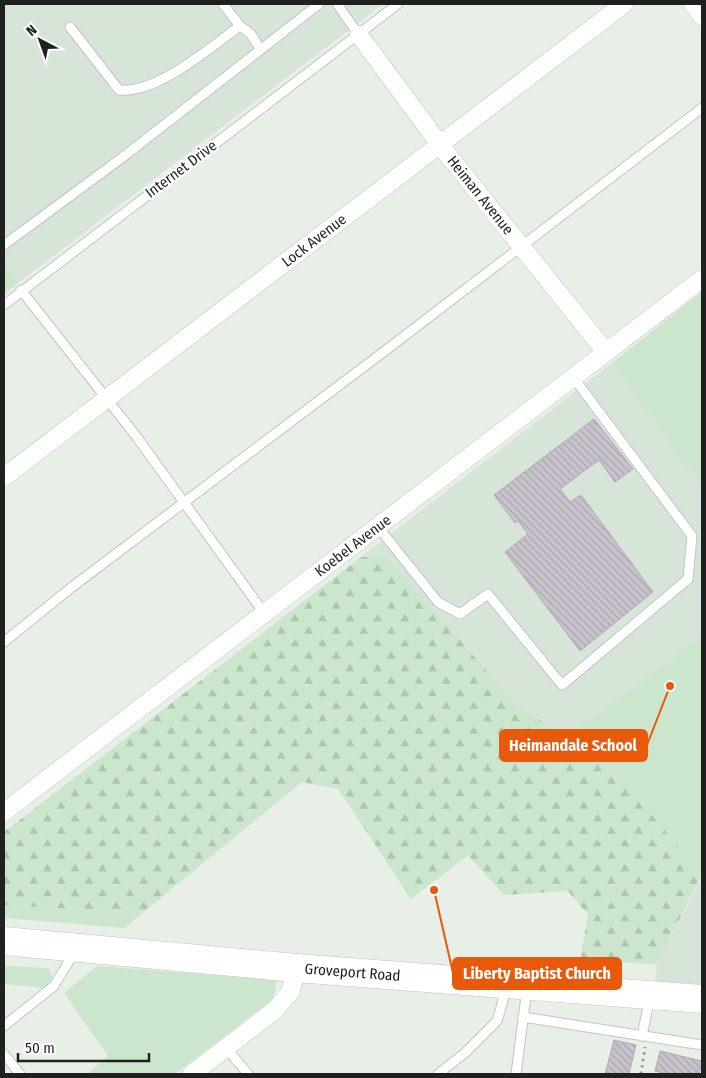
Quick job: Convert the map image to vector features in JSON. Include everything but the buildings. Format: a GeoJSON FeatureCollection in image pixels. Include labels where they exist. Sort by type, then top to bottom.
{"type":"FeatureCollection","features":[{"type":"Feature","properties":{"kind":"main road","name":"Groveport Road"},"geometry":{"type":"LineString","coordinates":[[4,941],[296,968],[702,999]]}},
{"type":"Feature","properties":{"kind":"street","name":"Lock Avenue"},"geometry":{"type":"LineString","coordinates":[[4,477],[624,4]]}},
{"type":"Feature","properties":{"kind":"street"},"geometry":{"type":"LineString","coordinates":[[693,4],[702,16]]}},
{"type":"Feature","properties":{"kind":"street","name":"Heiman Avenue"},"geometry":{"type":"LineString","coordinates":[[358,35],[440,144],[606,352]]}},
{"type":"Feature","properties":{"kind":"street","name":"Koebel Avenue"},"geometry":{"type":"LineString","coordinates":[[4,812],[702,279]]}},
{"type":"Feature","properties":{"kind":"street"},"geometry":{"type":"LineString","coordinates":[[192,1074],[283,1001],[291,991],[296,968]]}},
{"type":"Feature","properties":{"kind":"lane"},"geometry":{"type":"LineString","coordinates":[[223,4],[240,26],[250,34],[260,49]]}},
{"type":"Feature","properties":{"kind":"lane"},"geometry":{"type":"LineString","coordinates":[[4,244],[123,157],[319,4]]}},
{"type":"Feature","properties":{"kind":"lane"},"geometry":{"type":"LineString","coordinates":[[337,4],[358,35]]}},
{"type":"Feature","properties":{"kind":"lane","name":"Internet Drive"},"geometry":{"type":"LineString","coordinates":[[4,305],[21,290],[398,4]]}},
{"type":"Feature","properties":{"kind":"lane"},"geometry":{"type":"LineString","coordinates":[[70,27],[119,90],[128,91],[155,85],[240,26]]}},
{"type":"Feature","properties":{"kind":"lane"},"geometry":{"type":"LineString","coordinates":[[4,642],[72,587],[184,504],[702,108]]}},
{"type":"Feature","properties":{"kind":"lane"},"geometry":{"type":"LineString","coordinates":[[21,290],[136,436],[264,613]]}},
{"type":"Feature","properties":{"kind":"lane"},"geometry":{"type":"LineString","coordinates":[[378,527],[438,602],[460,614],[488,594],[562,685],[688,579],[692,536],[573,378]]}},
{"type":"Feature","properties":{"kind":"lane"},"geometry":{"type":"LineString","coordinates":[[4,1026],[54,986],[77,948]]}},
{"type":"Feature","properties":{"kind":"lane"},"geometry":{"type":"LineString","coordinates":[[516,1074],[523,1017],[518,985]]}},
{"type":"Feature","properties":{"kind":"lane"},"geometry":{"type":"LineString","coordinates":[[438,1074],[466,1052],[497,1020],[518,985]]}},
{"type":"Feature","properties":{"kind":"lane"},"geometry":{"type":"LineString","coordinates":[[644,1036],[650,995]]}},
{"type":"Feature","properties":{"kind":"lane"},"geometry":{"type":"LineString","coordinates":[[523,1017],[702,1045]]}},
{"type":"Feature","properties":{"kind":"lane"},"geometry":{"type":"LineString","coordinates":[[226,1048],[248,1074]]}},
{"type":"Feature","properties":{"kind":"lane"},"geometry":{"type":"LineString","coordinates":[[4,1054],[20,1074]]}},
{"type":"Feature","properties":{"kind":"path"},"geometry":{"type":"LineString","coordinates":[[641,1074],[644,1036]]}},
{"type":"Feature","properties":{"kind":"shaded area"},"geometry":{"type":"Polygon","coordinates":[[[4,4],[383,4],[18,283],[4,264],[4,4]]]}},
{"type":"Feature","properties":{"kind":"shaded area"},"geometry":{"type":"Polygon","coordinates":[[[612,363],[702,488],[702,635],[567,738],[515,703],[386,556],[361,557],[612,363]]]}},
{"type":"Feature","properties":{"kind":"shaded area"},"geometry":{"type":"Polygon","coordinates":[[[702,877],[702,1012],[652,1006],[657,964],[702,877]]]}},
{"type":"Feature","properties":{"kind":"green space"},"geometry":{"type":"Polygon","coordinates":[[[4,264],[18,283],[4,294],[4,264]]]}},
{"type":"Feature","properties":{"kind":"green space"},"geometry":{"type":"Polygon","coordinates":[[[702,292],[702,488],[612,363],[702,292]]]}},
{"type":"Feature","properties":{"kind":"green space"},"geometry":{"type":"Polygon","coordinates":[[[386,556],[515,703],[613,769],[702,874],[657,964],[580,961],[588,915],[568,891],[504,895],[468,855],[411,899],[338,789],[302,782],[142,913],[4,905],[4,832],[361,557],[386,556]]]}},
{"type":"Feature","properties":{"kind":"green space"},"geometry":{"type":"Polygon","coordinates":[[[702,635],[702,874],[613,769],[567,738],[702,635]]]}},
{"type":"Feature","properties":{"kind":"green space"},"geometry":{"type":"Polygon","coordinates":[[[4,905],[142,913],[125,928],[4,918],[4,905]]]}},
{"type":"Feature","properties":{"kind":"green space"},"geometry":{"type":"Polygon","coordinates":[[[4,966],[49,968],[52,977],[45,988],[4,984],[4,966]]]}},
{"type":"Feature","properties":{"kind":"green space"},"geometry":{"type":"Polygon","coordinates":[[[97,966],[277,980],[273,999],[175,1074],[87,1074],[108,1056],[64,993],[97,966]]]}},
{"type":"Feature","properties":{"kind":"place","name":"Heimandale School"},"geometry":{"type":"Point","coordinates":[670,686]}},
{"type":"Feature","properties":{"kind":"place","name":"Liberty Baptist Church"},"geometry":{"type":"Point","coordinates":[434,890]}}]}
